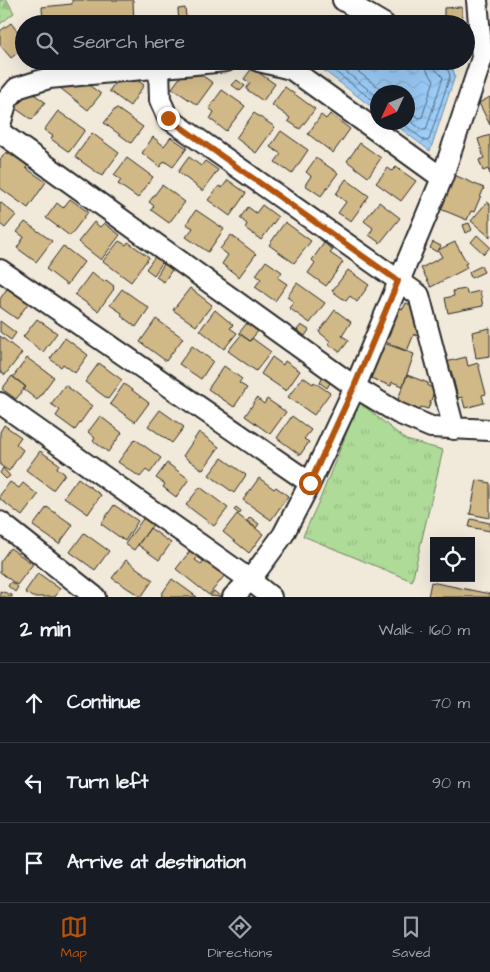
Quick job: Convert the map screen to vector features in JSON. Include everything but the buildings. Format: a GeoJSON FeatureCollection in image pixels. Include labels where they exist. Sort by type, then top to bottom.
{"type":"FeatureCollection","features":[{"type":"Feature","properties":{"kind":"street"},"geometry":{"type":"LineString","coordinates":[[343,0],[369,15]]}},
{"type":"Feature","properties":{"kind":"street"},"geometry":{"type":"LineString","coordinates":[[233,597],[250,580],[283,535],[310,483],[354,387],[442,178],[479,58],[477,0]]}},
{"type":"Feature","properties":{"kind":"street"},"geometry":{"type":"LineString","coordinates":[[0,124],[7,100],[17,88],[49,78],[137,70]]}},
{"type":"Feature","properties":{"kind":"street"},"geometry":{"type":"LineString","coordinates":[[159,70],[160,100],[168,118],[418,294],[454,429]]}},
{"type":"Feature","properties":{"kind":"street"},"geometry":{"type":"LineString","coordinates":[[292,70],[442,178]]}},
{"type":"Feature","properties":{"kind":"street"},"geometry":{"type":"LineString","coordinates":[[0,132],[354,387],[398,413],[431,427],[490,430]]}},
{"type":"Feature","properties":{"kind":"street"},"geometry":{"type":"LineString","coordinates":[[0,270],[310,483]]}},
{"type":"Feature","properties":{"kind":"street"},"geometry":{"type":"LineString","coordinates":[[0,403],[250,580],[271,597]]}},
{"type":"Feature","properties":{"kind":"street"},"geometry":{"type":"LineString","coordinates":[[0,522],[95,597]]}},
{"type":"Feature","properties":{"kind":"green space"},"geometry":{"type":"Polygon","coordinates":[[[0,0],[7,0],[14,13],[0,24],[0,0]]]}},
{"type":"Feature","properties":{"kind":"green space"},"geometry":{"type":"Polygon","coordinates":[[[359,402],[406,440],[443,450],[412,581],[303,536],[359,402]]]}},
{"type":"Feature","properties":{"kind":"water"},"geometry":{"type":"Polygon","coordinates":[[[323,70],[453,70],[455,76],[430,151],[402,130],[415,130],[415,85],[370,85],[370,106],[323,70]]]}},
{"type":"Feature","properties":{"kind":"route"},"geometry":{"type":"LineString","coordinates":[[168,118],[398,281],[354,387],[310,483]]}}]}
